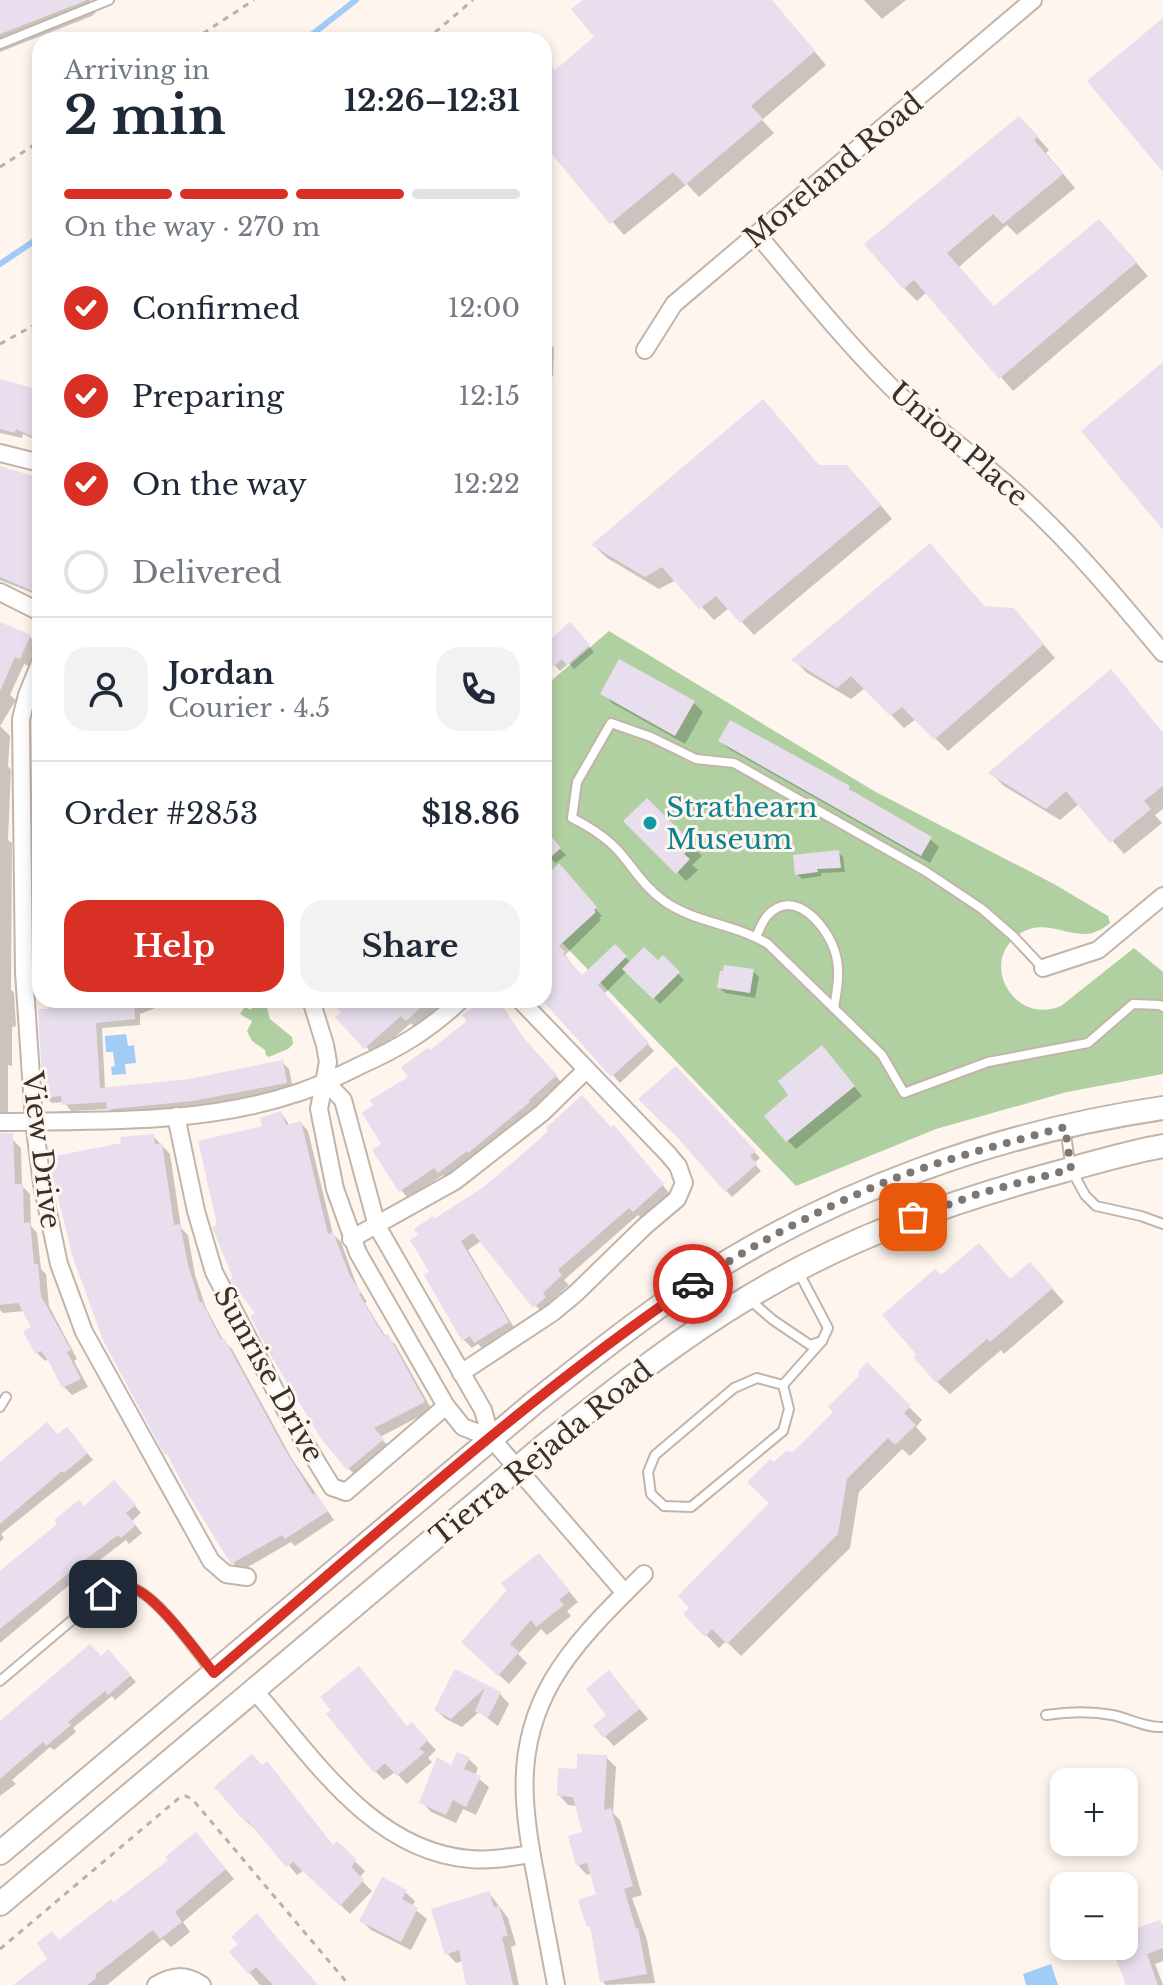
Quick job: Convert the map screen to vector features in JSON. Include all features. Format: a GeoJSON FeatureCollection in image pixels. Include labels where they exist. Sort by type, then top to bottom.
{"type":"FeatureCollection","features":[{"type":"Feature","properties":{"kind":"main road","name":"Tierra Rejada Road"},"geometry":{"type":"LineString","coordinates":[[0,1853],[491,1438],[626,1330],[698,1281],[764,1242],[884,1183],[951,1159],[1065,1127],[1163,1108]]}},
{"type":"Feature","properties":{"kind":"main road","name":"Tierra Rejada Road"},"geometry":{"type":"LineString","coordinates":[[0,1904],[517,1468],[624,1383],[747,1297],[913,1217],[981,1193],[1163,1146]]}},
{"type":"Feature","properties":{"kind":"street","name":"Moreland Road"},"geometry":{"type":"LineString","coordinates":[[645,350],[674,304],[1033,0]]}},
{"type":"Feature","properties":{"kind":"street","name":"Union Place"},"geometry":{"type":"LineString","coordinates":[[757,234],[845,339],[890,386],[935,428],[1021,497],[1072,546],[1163,653]]}},
{"type":"Feature","properties":{"kind":"street"},"geometry":{"type":"LineString","coordinates":[[0,453],[32,461]]}},
{"type":"Feature","properties":{"kind":"street"},"geometry":{"type":"LineString","coordinates":[[0,592],[32,608]]}},
{"type":"Feature","properties":{"kind":"street","name":"View Drive"},"geometry":{"type":"LineString","coordinates":[[32,683],[21,719],[32,972]]}},
{"type":"Feature","properties":{"kind":"street"},"geometry":{"type":"LineString","coordinates":[[1043,968],[1098,950],[1163,896]]}},
{"type":"Feature","properties":{"kind":"street","name":"View Drive"},"geometry":{"type":"LineString","coordinates":[[32,1008],[34,1121],[48,1220],[59,1264],[84,1332],[211,1561],[226,1574],[247,1577]]}},
{"type":"Feature","properties":{"kind":"street"},"geometry":{"type":"LineString","coordinates":[[313,1008],[328,1062],[319,1109],[335,1189],[351,1239],[446,1406],[463,1427],[491,1438]]}},
{"type":"Feature","properties":{"kind":"street"},"geometry":{"type":"LineString","coordinates":[[0,1122],[146,1120],[231,1110],[296,1094],[406,1044],[453,1008]]}},
{"type":"Feature","properties":{"kind":"street"},"geometry":{"type":"LineString","coordinates":[[461,1373],[539,1322],[575,1294],[677,1199],[684,1183],[678,1166],[668,1154],[528,1008]]}},
{"type":"Feature","properties":{"kind":"street"},"geometry":{"type":"LineString","coordinates":[[351,1239],[455,1181],[491,1156],[586,1070]]}},
{"type":"Feature","properties":{"kind":"street"},"geometry":{"type":"LineString","coordinates":[[326,1082],[343,1100],[377,1226],[483,1410],[491,1438],[625,1593]]}},
{"type":"Feature","properties":{"kind":"street","name":"Sunrise Drive"},"geometry":{"type":"LineString","coordinates":[[176,1116],[196,1211],[214,1272],[288,1415],[332,1487],[346,1492],[446,1406]]}},
{"type":"Feature","properties":{"kind":"street"},"geometry":{"type":"LineString","coordinates":[[556,1985],[523,1801],[524,1768],[530,1734],[539,1706],[553,1679],[573,1652],[644,1574]]}},
{"type":"Feature","properties":{"kind":"street"},"geometry":{"type":"LineString","coordinates":[[254,1690],[351,1801],[386,1829],[426,1849],[470,1859],[500,1859],[531,1854]]}},
{"type":"Feature","properties":{"kind":"street"},"geometry":{"type":"LineString","coordinates":[[156,1985],[171,1976],[185,1977],[202,1985]]}},
{"type":"Feature","properties":{"kind":"lane"},"geometry":{"type":"LineString","coordinates":[[0,44],[109,0]]}},
{"type":"Feature","properties":{"kind":"lane"},"geometry":{"type":"LineString","coordinates":[[1043,968],[982,909],[925,871],[734,763],[696,759],[651,737],[611,723],[577,782],[572,818],[592,828],[620,853],[645,886],[666,903],[695,917],[756,937],[779,953],[882,1055],[904,1093],[988,1062],[1088,1043],[1133,1004],[1163,1007]]}},
{"type":"Feature","properties":{"kind":"lane"},"geometry":{"type":"LineString","coordinates":[[756,937],[768,915],[781,906],[796,906],[809,912],[829,938],[836,955],[838,982],[834,1008]]}},
{"type":"Feature","properties":{"kind":"lane"},"geometry":{"type":"LineString","coordinates":[[1065,1127],[1071,1169],[1085,1195],[1096,1206],[1163,1224]]}},
{"type":"Feature","properties":{"kind":"lane"},"geometry":{"type":"LineString","coordinates":[[783,1385],[822,1341],[828,1328],[798,1270]]}},
{"type":"Feature","properties":{"kind":"lane"},"geometry":{"type":"LineString","coordinates":[[747,1297],[773,1320],[810,1345],[822,1341]]}},
{"type":"Feature","properties":{"kind":"lane"},"geometry":{"type":"LineString","coordinates":[[757,1378],[783,1385],[789,1409],[783,1431],[710,1493],[691,1507],[664,1506],[651,1494],[648,1472],[655,1455],[734,1388],[757,1378]]}},
{"type":"Feature","properties":{"kind":"lane"},"geometry":{"type":"LineString","coordinates":[[0,1407],[6,1397]]}},
{"type":"Feature","properties":{"kind":"lane"},"geometry":{"type":"LineString","coordinates":[[0,1681],[103,1594],[130,1587],[152,1600],[214,1673]]}},
{"type":"Feature","properties":{"kind":"lane"},"geometry":{"type":"LineString","coordinates":[[1046,1715],[1066,1712],[1113,1715],[1154,1728],[1163,1727]]}},
{"type":"Feature","properties":{"kind":"path"},"geometry":{"type":"LineString","coordinates":[[205,32],[254,0]]}},
{"type":"Feature","properties":{"kind":"path"},"geometry":{"type":"LineString","coordinates":[[435,32],[473,0]]}},
{"type":"Feature","properties":{"kind":"path"},"geometry":{"type":"LineString","coordinates":[[0,167],[32,146]]}},
{"type":"Feature","properties":{"kind":"path"},"geometry":{"type":"LineString","coordinates":[[0,344],[32,326]]}},
{"type":"Feature","properties":{"kind":"path"},"geometry":{"type":"LineString","coordinates":[[0,1949],[179,1798],[186,1796],[193,1800],[349,1985]]}},
{"type":"Feature","properties":{"kind":"green space"},"geometry":{"type":"Polygon","coordinates":[[[609,631],[874,791],[1054,884],[1108,916],[1110,923],[1099,931],[1087,934],[1044,927],[1021,933],[1008,945],[1002,959],[1006,987],[1028,1007],[1044,1010],[1061,1006],[1134,948],[1163,972],[1163,1074],[1067,1092],[936,1129],[796,1186],[552,932],[552,680],[609,631]]]}},
{"type":"Feature","properties":{"kind":"green space"},"geometry":{"type":"Polygon","coordinates":[[[244,1008],[267,1008],[270,1019],[292,1037],[293,1044],[269,1057],[266,1055],[247,1031],[252,1021],[240,1014],[244,1008]]]}},
{"type":"Feature","properties":{"kind":"water"},"geometry":{"type":"Polygon","coordinates":[[[126,1034],[128,1046],[134,1045],[136,1063],[125,1064],[126,1074],[112,1075],[111,1067],[115,1066],[113,1052],[106,1052],[105,1036],[126,1034]]]}},
{"type":"Feature","properties":{"kind":"water"},"geometry":{"type":"Polygon","coordinates":[[[1051,1964],[1058,1985],[1026,1985],[1023,1974],[1051,1964]]]}},
{"type":"Feature","properties":{"kind":"building"},"geometry":{"type":"Polygon","coordinates":[[[0,0],[85,0],[85,1],[0,34],[0,0]]]}},
{"type":"Feature","properties":{"kind":"building"},"geometry":{"type":"Polygon","coordinates":[[[583,0],[772,0],[815,51],[751,106],[763,119],[685,185],[673,172],[610,224],[552,155],[552,67],[555,70],[594,37],[571,9],[583,0]]]}},
{"type":"Feature","properties":{"kind":"building"},"geometry":{"type":"Polygon","coordinates":[[[1163,18],[1163,172],[1087,81],[1163,18]]]}},
{"type":"Feature","properties":{"kind":"building"},"geometry":{"type":"Polygon","coordinates":[[[1019,116],[1038,136],[1034,140],[1063,174],[1003,224],[993,214],[947,253],[994,306],[1099,219],[1137,262],[999,379],[914,280],[903,289],[864,244],[1019,116]]]}},
{"type":"Feature","properties":{"kind":"building"},"geometry":{"type":"Polygon","coordinates":[[[1163,362],[1163,530],[1081,431],[1163,362]]]}},
{"type":"Feature","properties":{"kind":"building"},"geometry":{"type":"Polygon","coordinates":[[[0,379],[32,388],[32,436],[16,429],[15,433],[0,429],[0,379]]]}},
{"type":"Feature","properties":{"kind":"building"},"geometry":{"type":"Polygon","coordinates":[[[763,399],[819,465],[847,465],[881,505],[740,623],[716,596],[699,609],[662,567],[645,577],[591,545],[763,399]]]}},
{"type":"Feature","properties":{"kind":"building"},"geometry":{"type":"Polygon","coordinates":[[[0,466],[32,476],[32,591],[0,577],[0,466]]]}},
{"type":"Feature","properties":{"kind":"building"},"geometry":{"type":"Polygon","coordinates":[[[930,543],[984,606],[1014,608],[1044,644],[934,740],[902,707],[890,716],[851,676],[837,688],[791,660],[930,543]]]}},
{"type":"Feature","properties":{"kind":"building"},"geometry":{"type":"Polygon","coordinates":[[[0,622],[31,635],[20,659],[15,657],[0,691],[0,622]]]}},
{"type":"Feature","properties":{"kind":"building"},"geometry":{"type":"Polygon","coordinates":[[[570,622],[590,645],[567,665],[562,659],[553,667],[552,638],[570,622]]]}},
{"type":"Feature","properties":{"kind":"building"},"geometry":{"type":"Polygon","coordinates":[[[619,659],[695,701],[675,736],[600,694],[619,659]]]}},
{"type":"Feature","properties":{"kind":"building"},"geometry":{"type":"Polygon","coordinates":[[[1111,669],[1163,733],[1163,786],[1144,801],[1151,809],[1110,843],[1066,791],[1046,809],[988,773],[1111,669]]]}},
{"type":"Feature","properties":{"kind":"building"},"geometry":{"type":"Polygon","coordinates":[[[730,720],[850,786],[849,789],[932,837],[921,856],[718,741],[730,720]]]}},
{"type":"Feature","properties":{"kind":"building"},"geometry":{"type":"Polygon","coordinates":[[[647,798],[694,845],[684,854],[690,859],[676,874],[623,821],[647,798]]]}},
{"type":"Feature","properties":{"kind":"building"},"geometry":{"type":"Polygon","coordinates":[[[552,837],[561,848],[552,856],[552,837]]]}},
{"type":"Feature","properties":{"kind":"building"},"geometry":{"type":"Polygon","coordinates":[[[839,850],[841,868],[817,869],[818,872],[795,875],[793,855],[839,850]]]}},
{"type":"Feature","properties":{"kind":"building"},"geometry":{"type":"Polygon","coordinates":[[[559,863],[597,907],[596,912],[559,946],[565,952],[563,954],[582,975],[615,944],[627,956],[598,985],[649,1043],[611,1077],[549,1008],[552,1008],[552,870],[559,863]]]}},
{"type":"Feature","properties":{"kind":"building"},"geometry":{"type":"Polygon","coordinates":[[[644,947],[658,960],[663,955],[680,972],[653,999],[622,969],[644,947]]]}},
{"type":"Feature","properties":{"kind":"building"},"geometry":{"type":"Polygon","coordinates":[[[724,965],[754,969],[750,993],[717,988],[724,965]]]}},
{"type":"Feature","properties":{"kind":"building"},"geometry":{"type":"Polygon","coordinates":[[[134,1008],[135,1019],[96,1023],[100,1088],[189,1079],[283,1060],[287,1083],[193,1101],[107,1110],[106,1102],[62,1105],[61,1096],[43,1098],[38,1009],[134,1008]]]}},
{"type":"Feature","properties":{"kind":"building"},"geometry":{"type":"Polygon","coordinates":[[[338,1008],[420,1008],[406,1021],[401,1016],[364,1049],[335,1017],[341,1012],[338,1008]]]}},
{"type":"Feature","properties":{"kind":"building"},"geometry":{"type":"Polygon","coordinates":[[[472,1008],[503,1008],[521,1035],[557,1075],[530,1102],[468,1153],[438,1173],[434,1168],[399,1192],[372,1150],[381,1144],[362,1113],[373,1105],[370,1100],[408,1077],[401,1067],[428,1048],[430,1050],[467,1021],[462,1015],[472,1008]]]}},
{"type":"Feature","properties":{"kind":"building"},"geometry":{"type":"Polygon","coordinates":[[[822,1045],[855,1086],[786,1142],[764,1116],[788,1095],[778,1081],[822,1045]]]}},
{"type":"Feature","properties":{"kind":"building"},"geometry":{"type":"Polygon","coordinates":[[[676,1066],[756,1151],[750,1156],[757,1164],[725,1192],[678,1138],[638,1099],[676,1066]]]}},
{"type":"Feature","properties":{"kind":"building"},"geometry":{"type":"Polygon","coordinates":[[[582,1095],[611,1127],[614,1125],[664,1184],[633,1212],[629,1208],[558,1270],[562,1275],[543,1293],[546,1297],[533,1308],[473,1233],[461,1241],[509,1322],[474,1343],[470,1336],[462,1341],[424,1275],[429,1272],[410,1240],[418,1235],[414,1229],[482,1188],[548,1131],[546,1128],[582,1095]]]}},
{"type":"Feature","properties":{"kind":"building"},"geometry":{"type":"Polygon","coordinates":[[[281,1111],[286,1125],[301,1121],[328,1234],[333,1232],[359,1294],[384,1336],[388,1334],[425,1402],[374,1428],[384,1439],[347,1470],[320,1437],[271,1356],[250,1316],[255,1313],[230,1280],[233,1278],[212,1227],[217,1225],[198,1141],[262,1126],[260,1118],[281,1111]]]}},
{"type":"Feature","properties":{"kind":"building"},"geometry":{"type":"Polygon","coordinates":[[[0,1133],[13,1133],[15,1184],[23,1184],[24,1223],[30,1222],[41,1296],[71,1350],[67,1352],[81,1379],[62,1388],[49,1362],[41,1351],[35,1354],[23,1331],[31,1327],[18,1303],[0,1305],[0,1133]]]}},
{"type":"Feature","properties":{"kind":"building"},"geometry":{"type":"Polygon","coordinates":[[[154,1134],[155,1144],[162,1143],[174,1225],[180,1224],[200,1303],[221,1340],[224,1338],[284,1448],[313,1495],[316,1493],[328,1511],[285,1539],[282,1535],[231,1564],[159,1445],[103,1340],[72,1255],[52,1173],[50,1157],[121,1143],[120,1137],[154,1134]]]}},
{"type":"Feature","properties":{"kind":"building"},"geometry":{"type":"Polygon","coordinates":[[[979,1243],[1010,1279],[1030,1262],[1053,1288],[936,1383],[882,1315],[935,1269],[941,1275],[979,1243]]]}},
{"type":"Feature","properties":{"kind":"building"},"geometry":{"type":"Polygon","coordinates":[[[867,1362],[911,1406],[904,1413],[916,1425],[895,1445],[888,1438],[847,1479],[838,1534],[727,1644],[712,1629],[705,1637],[683,1614],[689,1608],[678,1596],[769,1503],[747,1482],[770,1459],[774,1462],[786,1451],[793,1452],[833,1412],[828,1407],[858,1377],[867,1362]]]}},
{"type":"Feature","properties":{"kind":"building"},"geometry":{"type":"Polygon","coordinates":[[[47,1422],[57,1434],[67,1427],[88,1453],[0,1524],[0,1462],[47,1422]]]}},
{"type":"Feature","properties":{"kind":"building"},"geometry":{"type":"Polygon","coordinates":[[[114,1480],[136,1505],[126,1513],[136,1525],[85,1560],[0,1629],[0,1571],[57,1524],[54,1520],[79,1500],[84,1506],[114,1480]]]}},
{"type":"Feature","properties":{"kind":"building"},"geometry":{"type":"Polygon","coordinates":[[[539,1553],[570,1591],[559,1600],[564,1605],[536,1627],[531,1620],[510,1644],[519,1652],[498,1676],[461,1642],[507,1590],[501,1583],[539,1553]]]}},
{"type":"Feature","properties":{"kind":"building"},"geometry":{"type":"Polygon","coordinates":[[[90,1644],[101,1656],[108,1649],[131,1675],[108,1695],[105,1691],[68,1722],[71,1725],[46,1746],[43,1742],[0,1779],[0,1721],[90,1644]]]}},
{"type":"Feature","properties":{"kind":"building"},"geometry":{"type":"Polygon","coordinates":[[[359,1666],[407,1726],[412,1722],[428,1740],[419,1749],[425,1752],[397,1776],[385,1763],[374,1773],[326,1714],[331,1710],[320,1697],[359,1666]]]}},
{"type":"Feature","properties":{"kind":"building"},"geometry":{"type":"Polygon","coordinates":[[[455,1669],[501,1692],[488,1718],[475,1711],[485,1688],[451,1719],[434,1710],[455,1669]]]}},
{"type":"Feature","properties":{"kind":"building"},"geometry":{"type":"Polygon","coordinates":[[[609,1670],[640,1709],[603,1738],[593,1726],[606,1715],[586,1689],[609,1670]]]}},
{"type":"Feature","properties":{"kind":"building"},"geometry":{"type":"Polygon","coordinates":[[[457,1752],[470,1757],[464,1769],[481,1776],[466,1807],[453,1800],[446,1815],[419,1803],[437,1757],[451,1765],[457,1752]]]}},
{"type":"Feature","properties":{"kind":"building"},"geometry":{"type":"Polygon","coordinates":[[[252,1754],[262,1765],[267,1761],[332,1845],[337,1841],[357,1860],[351,1867],[364,1880],[340,1906],[293,1862],[286,1867],[248,1821],[246,1823],[214,1787],[252,1754]]]}},
{"type":"Feature","properties":{"kind":"building"},"geometry":{"type":"Polygon","coordinates":[[[577,1754],[607,1755],[604,1810],[611,1808],[633,1886],[624,1889],[638,1928],[647,1974],[600,1982],[590,1925],[587,1927],[578,1900],[596,1894],[587,1863],[576,1866],[568,1836],[582,1832],[573,1797],[557,1796],[558,1768],[577,1769],[577,1754]]]}},
{"type":"Feature","properties":{"kind":"building"},"geometry":{"type":"Polygon","coordinates":[[[196,1832],[226,1869],[175,1912],[182,1922],[160,1939],[153,1930],[95,1975],[97,1977],[88,1985],[13,1985],[47,1959],[37,1943],[52,1931],[59,1940],[111,1899],[114,1902],[168,1860],[165,1857],[196,1832]]]}},
{"type":"Feature","properties":{"kind":"building"},"geometry":{"type":"Polygon","coordinates":[[[382,1877],[407,1890],[402,1899],[418,1908],[401,1942],[359,1921],[382,1877]]]}},
{"type":"Feature","properties":{"kind":"building"},"geometry":{"type":"Polygon","coordinates":[[[489,1891],[494,1907],[499,1906],[508,1936],[502,1937],[513,1985],[466,1985],[459,1950],[445,1955],[431,1909],[489,1891]]]}},
{"type":"Feature","properties":{"kind":"building"},"geometry":{"type":"Polygon","coordinates":[[[257,1913],[318,1985],[273,1985],[256,1967],[248,1974],[229,1952],[238,1944],[231,1937],[257,1913]]]}},
{"type":"Feature","properties":{"kind":"building"},"geometry":{"type":"Polygon","coordinates":[[[1160,1920],[1163,1948],[1147,1954],[1158,1985],[1126,1985],[1116,1960],[1138,1960],[1138,1928],[1160,1920]]]}},
{"type":"Feature","properties":{"kind":"waterway"},"geometry":{"type":"LineString","coordinates":[[315,32],[356,0]]}},
{"type":"Feature","properties":{"kind":"waterway"},"geometry":{"type":"LineString","coordinates":[[0,264],[32,242]]}},
{"type":"Feature","properties":{"kind":"way so far"},"geometry":{"type":"LineString","coordinates":[[693,1284],[764,1242],[884,1183],[951,1159],[1065,1127],[1071,1169],[981,1193],[913,1217]]}},
{"type":"Feature","properties":{"kind":"place","name":"Strathearn Museum"},"geometry":{"type":"Point","coordinates":[650,823]}},
{"type":"Feature","properties":{"kind":"route"},"geometry":{"type":"LineString","coordinates":[[103,1594],[130,1587],[152,1600],[214,1673],[535,1402],[626,1330],[693,1284]]}}]}
